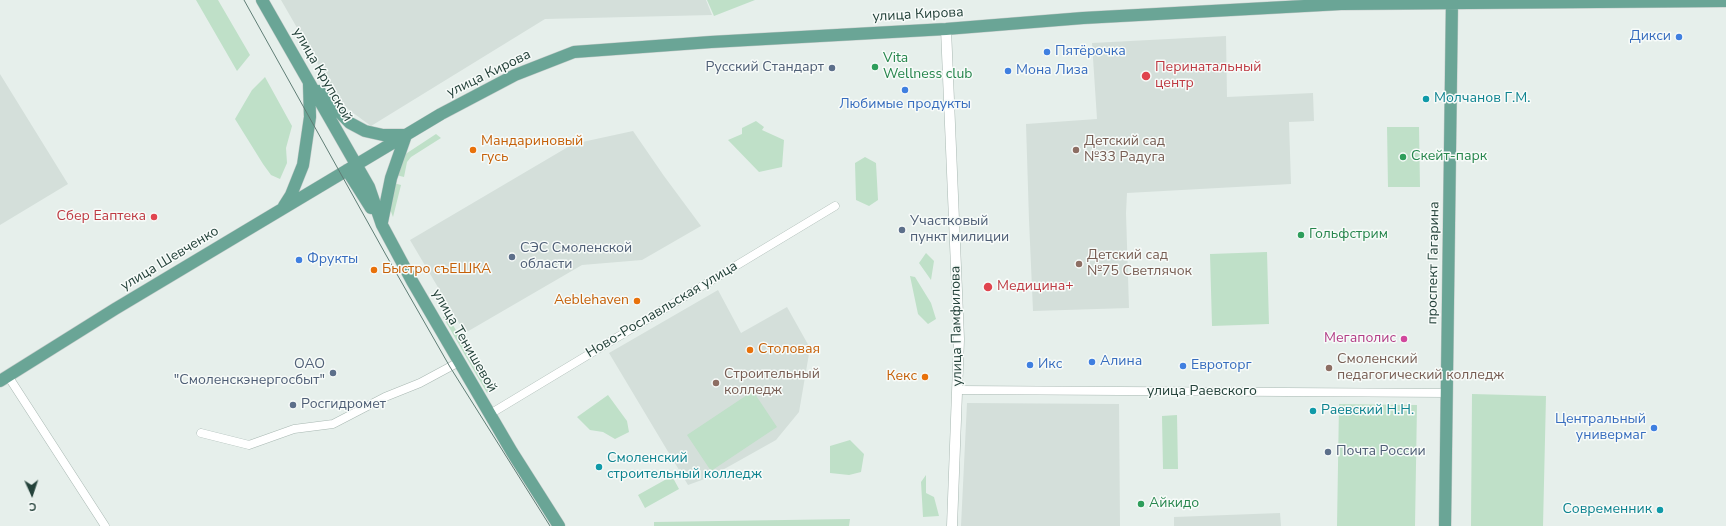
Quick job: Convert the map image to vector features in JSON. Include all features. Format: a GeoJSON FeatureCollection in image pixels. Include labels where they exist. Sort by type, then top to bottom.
{"type":"FeatureCollection","features":[{"type":"Feature","properties":{"kind":"main road","name":"улица Крупской"},"geometry":{"type":"LineString","coordinates":[[262,0],[309,80],[351,167]]}},
{"type":"Feature","properties":{"kind":"main road","name":"улица Кирова"},"geometry":{"type":"LineString","coordinates":[[351,167],[515,75],[574,52],[711,42],[946,29],[1083,18],[1341,4],[1726,1]]}},
{"type":"Feature","properties":{"kind":"main road","name":"проспект Гагарина"},"geometry":{"type":"LineString","coordinates":[[1445,526],[1452,2]]}},
{"type":"Feature","properties":{"kind":"main road"},"geometry":{"type":"LineString","coordinates":[[309,80],[350,123],[365,131],[383,135],[406,135],[387,191],[382,225]]}},
{"type":"Feature","properties":{"kind":"main road"},"geometry":{"type":"LineString","coordinates":[[282,209],[291,195],[303,165],[310,117],[309,80]]}},
{"type":"Feature","properties":{"kind":"main road","name":"улица Шевченко"},"geometry":{"type":"LineString","coordinates":[[4,379],[115,309],[351,167]]}},
{"type":"Feature","properties":{"kind":"main road","name":"улица Тенишевой"},"geometry":{"type":"LineString","coordinates":[[351,167],[369,186],[382,225],[412,281],[512,452],[559,526]]}},
{"type":"Feature","properties":{"kind":"street","name":"улица Памфилова"},"geometry":{"type":"LineString","coordinates":[[946,29],[959,339],[952,526]]}},
{"type":"Feature","properties":{"kind":"street","name":"Ново-Рославльская улица"},"geometry":{"type":"LineString","coordinates":[[490,414],[835,206]]}},
{"type":"Feature","properties":{"kind":"street"},"geometry":{"type":"LineString","coordinates":[[201,433],[249,445],[294,429],[333,424],[385,397],[420,383],[459,362]]}},
{"type":"Feature","properties":{"kind":"street"},"geometry":{"type":"LineString","coordinates":[[4,379],[105,526]]}},
{"type":"Feature","properties":{"kind":"street","name":"улица Раевского"},"geometry":{"type":"LineString","coordinates":[[958,390],[1447,393]]}},
{"type":"Feature","properties":{"kind":"shaded area"},"geometry":{"type":"Polygon","coordinates":[[[281,0],[706,0],[712,15],[545,19],[371,126],[341,104],[281,0]]]}},
{"type":"Feature","properties":{"kind":"shaded area"},"geometry":{"type":"Polygon","coordinates":[[[1226,36],[1227,97],[1313,93],[1314,121],[1289,122],[1291,184],[1127,193],[1126,213],[1129,308],[1033,311],[1026,124],[1097,119],[1092,43],[1226,36]]]}},
{"type":"Feature","properties":{"kind":"shaded area"},"geometry":{"type":"Polygon","coordinates":[[[0,74],[68,184],[0,225],[0,74]]]}},
{"type":"Feature","properties":{"kind":"shaded area"},"geometry":{"type":"Polygon","coordinates":[[[633,131],[701,226],[642,260],[582,265],[465,333],[410,240],[573,144],[633,131]]]}},
{"type":"Feature","properties":{"kind":"shaded area","name":"Строительный колледж"},"geometry":{"type":"Polygon","coordinates":[[[718,290],[741,333],[787,307],[810,348],[799,412],[776,440],[710,477],[688,485],[609,353],[718,290]]]}},
{"type":"Feature","properties":{"kind":"shaded area"},"geometry":{"type":"Polygon","coordinates":[[[967,403],[1119,404],[1120,526],[961,526],[967,403]]]}},
{"type":"Feature","properties":{"kind":"shaded area"},"geometry":{"type":"Polygon","coordinates":[[[1280,513],[1281,526],[1174,526],[1174,517],[1280,513]]]}},
{"type":"Feature","properties":{"kind":"green space"},"geometry":{"type":"Polygon","coordinates":[[[196,0],[218,0],[250,55],[237,71],[196,0]]]}},
{"type":"Feature","properties":{"kind":"green space"},"geometry":{"type":"Polygon","coordinates":[[[707,0],[755,0],[714,16],[707,0]]]}},
{"type":"Feature","properties":{"kind":"green space"},"geometry":{"type":"Polygon","coordinates":[[[265,77],[292,126],[286,148],[287,163],[280,179],[271,175],[235,119],[252,90],[265,77]]]}},
{"type":"Feature","properties":{"kind":"green space"},"geometry":{"type":"Polygon","coordinates":[[[756,121],[764,127],[762,130],[784,140],[782,167],[759,172],[728,140],[742,134],[742,128],[756,121]]]}},
{"type":"Feature","properties":{"kind":"green space","name":"Скейт-парк"},"geometry":{"type":"Polygon","coordinates":[[[1387,127],[1419,127],[1420,187],[1388,187],[1387,127]]]}},
{"type":"Feature","properties":{"kind":"green space"},"geometry":{"type":"Polygon","coordinates":[[[436,134],[441,138],[411,157],[407,162],[404,177],[396,175],[404,155],[436,134]]]}},
{"type":"Feature","properties":{"kind":"green space"},"geometry":{"type":"Polygon","coordinates":[[[865,157],[876,163],[878,200],[869,206],[856,200],[855,163],[865,157]]]}},
{"type":"Feature","properties":{"kind":"green space"},"geometry":{"type":"Polygon","coordinates":[[[394,183],[401,185],[393,217],[390,209],[394,183]]]}},
{"type":"Feature","properties":{"kind":"green space"},"geometry":{"type":"Polygon","coordinates":[[[1267,252],[1269,324],[1212,326],[1210,254],[1267,252]]]}},
{"type":"Feature","properties":{"kind":"green space"},"geometry":{"type":"Polygon","coordinates":[[[926,253],[934,261],[931,280],[919,263],[926,253]]]}},
{"type":"Feature","properties":{"kind":"green space"},"geometry":{"type":"Polygon","coordinates":[[[910,276],[915,277],[931,303],[936,319],[928,324],[918,314],[910,276]]]}},
{"type":"Feature","properties":{"kind":"green space"},"geometry":{"type":"Polygon","coordinates":[[[447,315],[491,389],[487,393],[443,317],[447,315]]]}},
{"type":"Feature","properties":{"kind":"green space"},"geometry":{"type":"Polygon","coordinates":[[[753,391],[777,427],[711,471],[687,435],[753,391]]]}},
{"type":"Feature","properties":{"kind":"green space"},"geometry":{"type":"Polygon","coordinates":[[[1472,394],[1546,396],[1543,526],[1471,526],[1472,394]]]}},
{"type":"Feature","properties":{"kind":"green space"},"geometry":{"type":"Polygon","coordinates":[[[608,395],[627,421],[629,432],[615,439],[603,432],[590,430],[577,417],[608,395]]]}},
{"type":"Feature","properties":{"kind":"green space"},"geometry":{"type":"Polygon","coordinates":[[[1339,404],[1417,405],[1415,526],[1337,526],[1339,404]]]}},
{"type":"Feature","properties":{"kind":"green space"},"geometry":{"type":"Polygon","coordinates":[[[1177,415],[1178,469],[1163,469],[1162,416],[1177,415]]]}},
{"type":"Feature","properties":{"kind":"green space"},"geometry":{"type":"Polygon","coordinates":[[[850,440],[864,454],[861,472],[849,475],[830,473],[830,446],[850,440]]]}},
{"type":"Feature","properties":{"kind":"green space"},"geometry":{"type":"Polygon","coordinates":[[[926,475],[926,493],[934,497],[939,516],[923,517],[921,482],[926,475]]]}},
{"type":"Feature","properties":{"kind":"green space"},"geometry":{"type":"Polygon","coordinates":[[[672,476],[679,489],[645,508],[638,495],[672,476]]]}},
{"type":"Feature","properties":{"kind":"green space"},"geometry":{"type":"Polygon","coordinates":[[[850,519],[849,526],[654,526],[654,522],[850,519]]]}},
{"type":"Feature","properties":{"kind":"tram line"},"geometry":{"type":"LineString","coordinates":[[244,0],[450,367],[550,526]]}},
{"type":"Feature","properties":{"kind":"place","name":"Дикси"},"geometry":{"type":"Point","coordinates":[1679,37]}},
{"type":"Feature","properties":{"kind":"place","name":"Пятёрочка"},"geometry":{"type":"Point","coordinates":[1047,52]}},
{"type":"Feature","properties":{"kind":"place","name":"Vita Wellness club"},"geometry":{"type":"Point","coordinates":[875,67]}},
{"type":"Feature","properties":{"kind":"place","name":"Русский Стандарт"},"geometry":{"type":"Point","coordinates":[832,68]}},
{"type":"Feature","properties":{"kind":"place","name":"Мона Лиза"},"geometry":{"type":"Point","coordinates":[1008,71]}},
{"type":"Feature","properties":{"kind":"place","name":"Перинатальный центр"},"geometry":{"type":"Point","coordinates":[1146,76]}},
{"type":"Feature","properties":{"kind":"place","name":"Любимые продукты"},"geometry":{"type":"Point","coordinates":[905,90]}},
{"type":"Feature","properties":{"kind":"place","name":"Молчанов Г.М."},"geometry":{"type":"Point","coordinates":[1426,99]}},
{"type":"Feature","properties":{"kind":"place","name":"Мандариновый гусь"},"geometry":{"type":"Point","coordinates":[473,150]}},
{"type":"Feature","properties":{"kind":"place","name":"Детский сад №33 Радуга"},"geometry":{"type":"Point","coordinates":[1076,150]}},
{"type":"Feature","properties":{"kind":"place","name":"Скейт-парк"},"geometry":{"type":"Point","coordinates":[1403,157]}},
{"type":"Feature","properties":{"kind":"place","name":"Сбер Еаптека"},"geometry":{"type":"Point","coordinates":[154,217]}},
{"type":"Feature","properties":{"kind":"place","name":"Участковый пункт милиции"},"geometry":{"type":"Point","coordinates":[902,230]}},
{"type":"Feature","properties":{"kind":"place","name":"Гольфстрим"},"geometry":{"type":"Point","coordinates":[1301,235]}},
{"type":"Feature","properties":{"kind":"place","name":"СЭС Смоленской области"},"geometry":{"type":"Point","coordinates":[512,257]}},
{"type":"Feature","properties":{"kind":"place","name":"Фрукты"},"geometry":{"type":"Point","coordinates":[299,260]}},
{"type":"Feature","properties":{"kind":"place","name":"Детский сад №75 Светлячок"},"geometry":{"type":"Point","coordinates":[1079,264]}},
{"type":"Feature","properties":{"kind":"place","name":"Быстро съЕШКА"},"geometry":{"type":"Point","coordinates":[374,270]}},
{"type":"Feature","properties":{"kind":"place","name":"Медицина+"},"geometry":{"type":"Point","coordinates":[988,287]}},
{"type":"Feature","properties":{"kind":"place","name":"Aeblehaven"},"geometry":{"type":"Point","coordinates":[637,301]}},
{"type":"Feature","properties":{"kind":"place","name":"Мегаполис"},"geometry":{"type":"Point","coordinates":[1404,339]}},
{"type":"Feature","properties":{"kind":"place","name":"Столовая"},"geometry":{"type":"Point","coordinates":[750,350]}},
{"type":"Feature","properties":{"kind":"place","name":"Алина"},"geometry":{"type":"Point","coordinates":[1092,362]}},
{"type":"Feature","properties":{"kind":"place","name":"Икс"},"geometry":{"type":"Point","coordinates":[1030,365]}},
{"type":"Feature","properties":{"kind":"place","name":"Евроторг"},"geometry":{"type":"Point","coordinates":[1183,366]}},
{"type":"Feature","properties":{"kind":"place","name":"Смоленский педагогический колледж"},"geometry":{"type":"Point","coordinates":[1329,368]}},
{"type":"Feature","properties":{"kind":"place","name":"ОАО \"Смоленскэнергосбыт\""},"geometry":{"type":"Point","coordinates":[333,373]}},
{"type":"Feature","properties":{"kind":"place","name":"Кекс"},"geometry":{"type":"Point","coordinates":[925,377]}},
{"type":"Feature","properties":{"kind":"place","name":"Строительный колледж"},"geometry":{"type":"Point","coordinates":[716,383]}},
{"type":"Feature","properties":{"kind":"place","name":"Росгидромет"},"geometry":{"type":"Point","coordinates":[293,405]}},
{"type":"Feature","properties":{"kind":"place","name":"Раевский Н.Н."},"geometry":{"type":"Point","coordinates":[1313,411]}},
{"type":"Feature","properties":{"kind":"place","name":"Центральный универмаг"},"geometry":{"type":"Point","coordinates":[1654,428]}},
{"type":"Feature","properties":{"kind":"place","name":"Почта России"},"geometry":{"type":"Point","coordinates":[1328,452]}},
{"type":"Feature","properties":{"kind":"place","name":"Смоленский строительный колледж"},"geometry":{"type":"Point","coordinates":[599,467]}},
{"type":"Feature","properties":{"kind":"place","name":"Айкидо"},"geometry":{"type":"Point","coordinates":[1141,504]}},
{"type":"Feature","properties":{"kind":"place","name":"Современник"},"geometry":{"type":"Point","coordinates":[1660,510]}}]}
